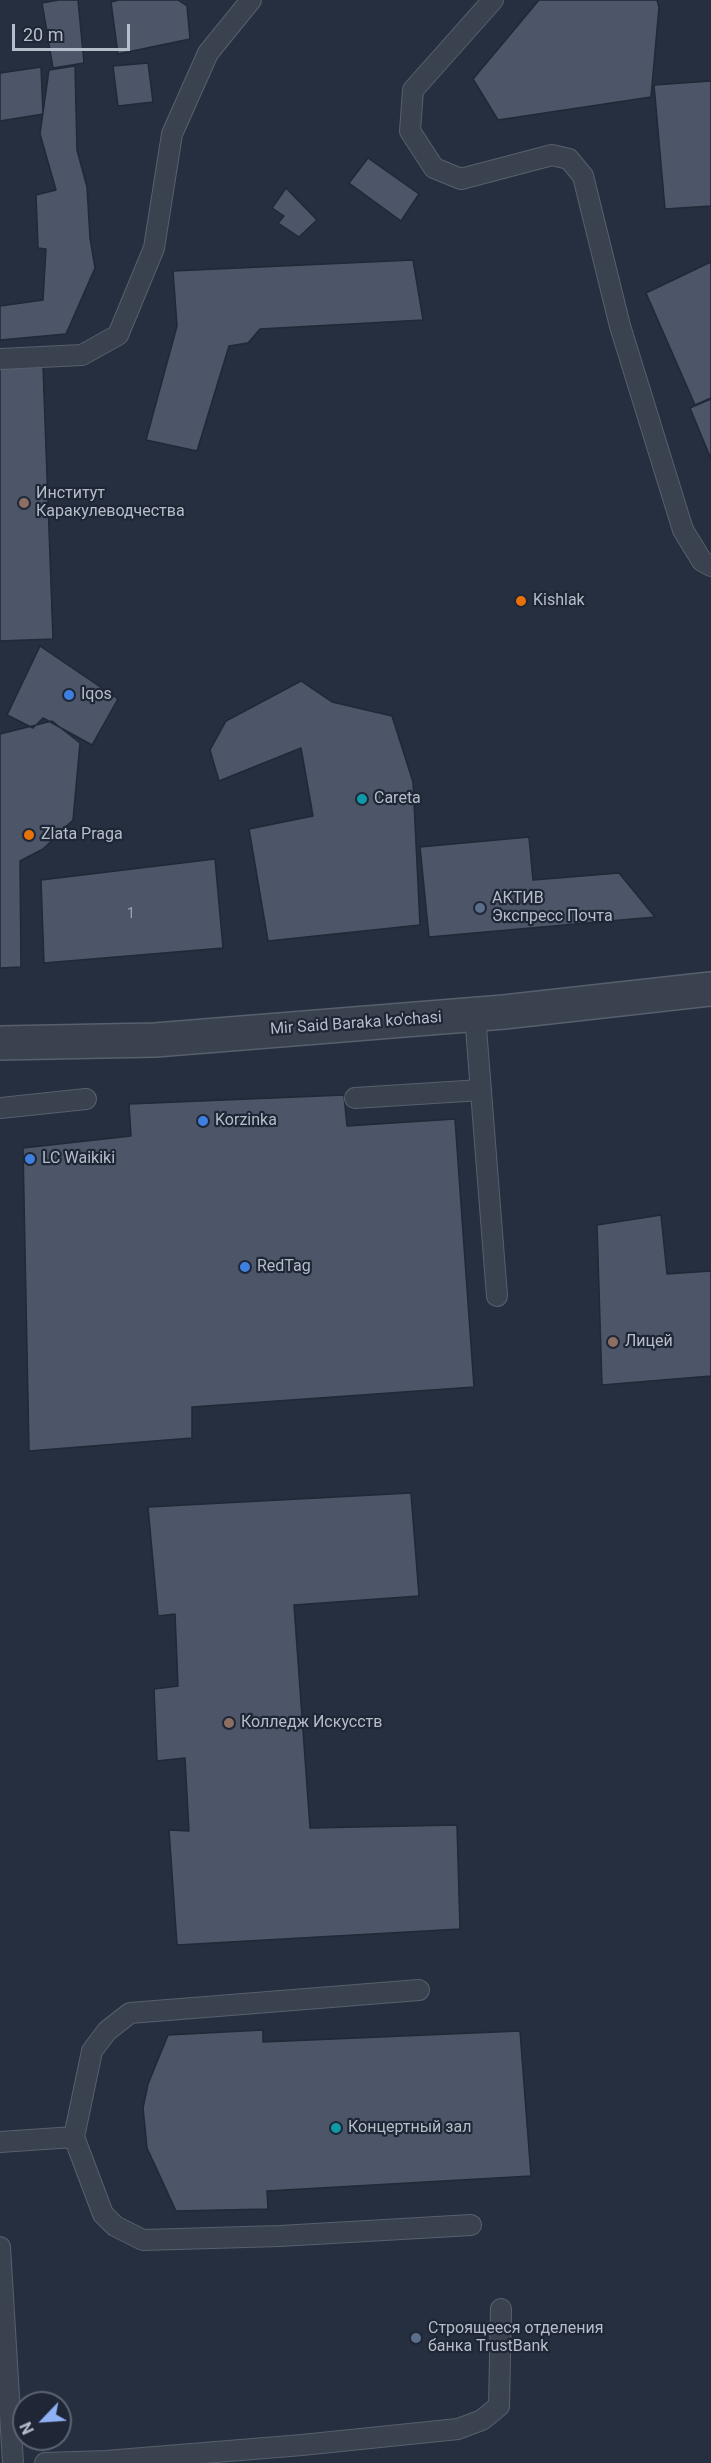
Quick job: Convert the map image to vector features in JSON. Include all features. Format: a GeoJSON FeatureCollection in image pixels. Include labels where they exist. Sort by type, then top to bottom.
{"type":"FeatureCollection","features":[{"type":"Feature","properties":{"kind":"street","name":"Mir Said Baraka ko'chasi"},"geometry":{"type":"LineString","coordinates":[[0,1043],[155,1040],[476,1014],[711,989]]}},
{"type":"Feature","properties":{"kind":"lane"},"geometry":{"type":"LineString","coordinates":[[0,359],[82,355],[118,335],[154,248],[172,134],[208,53],[251,0]]}},
{"type":"Feature","properties":{"kind":"lane"},"geometry":{"type":"LineString","coordinates":[[493,0],[412,90],[410,130],[434,168],[461,179],[552,155],[568,159],[584,176],[620,326],[683,530],[702,561],[711,566]]}},
{"type":"Feature","properties":{"kind":"lane"},"geometry":{"type":"LineString","coordinates":[[476,1014],[497,1296]]}},
{"type":"Feature","properties":{"kind":"lane"},"geometry":{"type":"LineString","coordinates":[[355,1098],[481,1090]]}},
{"type":"Feature","properties":{"kind":"lane"},"geometry":{"type":"LineString","coordinates":[[0,1108],[86,1099]]}},
{"type":"Feature","properties":{"kind":"lane"},"geometry":{"type":"LineString","coordinates":[[419,1990],[130,2013],[107,2031],[92,2050],[74,2137],[104,2214],[115,2226],[143,2240],[280,2236],[471,2225]]}},
{"type":"Feature","properties":{"kind":"lane"},"geometry":{"type":"LineString","coordinates":[[0,2142],[74,2137]]}},
{"type":"Feature","properties":{"kind":"lane"},"geometry":{"type":"LineString","coordinates":[[0,2247],[13,2463]]}},
{"type":"Feature","properties":{"kind":"lane"},"geometry":{"type":"LineString","coordinates":[[45,2463],[106,2461],[302,2445],[458,2428],[482,2420],[499,2406],[501,2309]]}},
{"type":"Feature","properties":{"kind":"building"},"geometry":{"type":"Polygon","coordinates":[[[78,0],[84,63],[53,68],[42,3],[78,0]]]}},
{"type":"Feature","properties":{"kind":"building"},"geometry":{"type":"Polygon","coordinates":[[[178,0],[187,6],[190,39],[118,54],[111,2],[178,0]]]}},
{"type":"Feature","properties":{"kind":"building"},"geometry":{"type":"Polygon","coordinates":[[[539,0],[657,0],[659,7],[651,97],[498,120],[473,79],[539,0]]]}},
{"type":"Feature","properties":{"kind":"building"},"geometry":{"type":"Polygon","coordinates":[[[148,63],[153,102],[118,106],[113,66],[148,63]]]}},
{"type":"Feature","properties":{"kind":"building"},"geometry":{"type":"Polygon","coordinates":[[[75,66],[77,150],[87,187],[90,238],[95,268],[66,334],[0,340],[0,306],[43,300],[46,249],[38,248],[36,195],[56,190],[40,134],[49,70],[75,66]]]}},
{"type":"Feature","properties":{"kind":"building"},"geometry":{"type":"Polygon","coordinates":[[[41,67],[43,114],[0,121],[0,73],[41,67]]]}},
{"type":"Feature","properties":{"kind":"building"},"geometry":{"type":"Polygon","coordinates":[[[711,81],[711,206],[665,209],[654,85],[711,81]]]}},
{"type":"Feature","properties":{"kind":"building"},"geometry":{"type":"Polygon","coordinates":[[[368,158],[419,194],[401,221],[349,183],[368,158]]]}},
{"type":"Feature","properties":{"kind":"building"},"geometry":{"type":"Polygon","coordinates":[[[286,188],[317,220],[299,237],[278,223],[284,216],[272,208],[286,188]]]}},
{"type":"Feature","properties":{"kind":"building"},"geometry":{"type":"Polygon","coordinates":[[[413,260],[423,320],[260,329],[248,343],[229,346],[197,451],[146,440],[177,326],[173,271],[413,260]]]}},
{"type":"Feature","properties":{"kind":"building"},"geometry":{"type":"Polygon","coordinates":[[[711,262],[711,398],[695,405],[646,293],[711,262]]]}},
{"type":"Feature","properties":{"kind":"building","name":"Институт Каракулеводчества"},"geometry":{"type":"Polygon","coordinates":[[[43,366],[53,639],[0,641],[0,367],[43,366]]]}},
{"type":"Feature","properties":{"kind":"building"},"geometry":{"type":"Polygon","coordinates":[[[711,399],[711,459],[690,408],[711,399]]]}},
{"type":"Feature","properties":{"kind":"building"},"geometry":{"type":"Polygon","coordinates":[[[40,646],[118,699],[92,745],[43,718],[33,728],[7,715],[40,646]]]}},
{"type":"Feature","properties":{"kind":"building","name":"Careta"},"geometry":{"type":"Polygon","coordinates":[[[301,681],[332,702],[392,716],[413,782],[420,925],[268,941],[249,829],[313,816],[301,748],[219,781],[210,750],[226,721],[301,681]]]}},
{"type":"Feature","properties":{"kind":"building","name":"Zlata Praga"},"geometry":{"type":"Polygon","coordinates":[[[52,721],[80,743],[73,820],[43,849],[20,861],[21,967],[0,968],[0,734],[52,721]]]}},
{"type":"Feature","properties":{"kind":"building"},"geometry":{"type":"Polygon","coordinates":[[[529,837],[533,880],[619,873],[655,917],[429,937],[420,847],[529,837]]]}},
{"type":"Feature","properties":{"kind":"building"},"geometry":{"type":"Polygon","coordinates":[[[215,859],[223,948],[44,963],[41,880],[215,859]]]}},
{"type":"Feature","properties":{"kind":"building","name":"RedTag"},"geometry":{"type":"Polygon","coordinates":[[[344,1095],[347,1126],[455,1119],[474,1387],[192,1407],[192,1438],[29,1451],[23,1148],[131,1136],[129,1104],[344,1095]]]}},
{"type":"Feature","properties":{"kind":"building"},"geometry":{"type":"Polygon","coordinates":[[[661,1215],[667,1274],[711,1271],[711,1376],[602,1385],[597,1225],[661,1215]]]}},
{"type":"Feature","properties":{"kind":"building","name":"Колледж Искусств"},"geometry":{"type":"Polygon","coordinates":[[[411,1493],[419,1596],[294,1605],[310,1828],[457,1825],[460,1929],[177,1945],[169,1830],[189,1831],[185,1758],[157,1761],[154,1689],[178,1686],[175,1614],[158,1616],[148,1507],[411,1493]]]}},
{"type":"Feature","properties":{"kind":"building","name":"Концертный зал"},"geometry":{"type":"Polygon","coordinates":[[[263,2030],[263,2042],[520,2031],[531,2176],[267,2191],[268,2209],[176,2211],[147,2148],[143,2108],[148,2084],[168,2035],[263,2030]]]}},
{"type":"Feature","properties":{"kind":"place","name":"Институт Каракулеводчества"},"geometry":{"type":"Point","coordinates":[24,503]}},
{"type":"Feature","properties":{"kind":"place","name":"Kishlak"},"geometry":{"type":"Point","coordinates":[521,601]}},
{"type":"Feature","properties":{"kind":"place","name":"Iqos"},"geometry":{"type":"Point","coordinates":[69,695]}},
{"type":"Feature","properties":{"kind":"place","name":"Careta"},"geometry":{"type":"Point","coordinates":[362,799]}},
{"type":"Feature","properties":{"kind":"place","name":"Zlata Praga"},"geometry":{"type":"Point","coordinates":[29,835]}},
{"type":"Feature","properties":{"kind":"place","name":"АКТИВ Экспресс Почта"},"geometry":{"type":"Point","coordinates":[480,908]}},
{"type":"Feature","properties":{"kind":"place","name":"Korzinka"},"geometry":{"type":"Point","coordinates":[203,1121]}},
{"type":"Feature","properties":{"kind":"place","name":"LC Waikiki"},"geometry":{"type":"Point","coordinates":[30,1159]}},
{"type":"Feature","properties":{"kind":"place","name":"RedTag"},"geometry":{"type":"Point","coordinates":[245,1267]}},
{"type":"Feature","properties":{"kind":"place","name":"Лицей"},"geometry":{"type":"Point","coordinates":[613,1342]}},
{"type":"Feature","properties":{"kind":"place","name":"Колледж Искусств"},"geometry":{"type":"Point","coordinates":[229,1723]}},
{"type":"Feature","properties":{"kind":"place","name":"Концертный зал"},"geometry":{"type":"Point","coordinates":[336,2128]}},
{"type":"Feature","properties":{"kind":"place","name":"Строящееся отделения банка TrustBank"},"geometry":{"type":"Point","coordinates":[416,2338]}}]}
